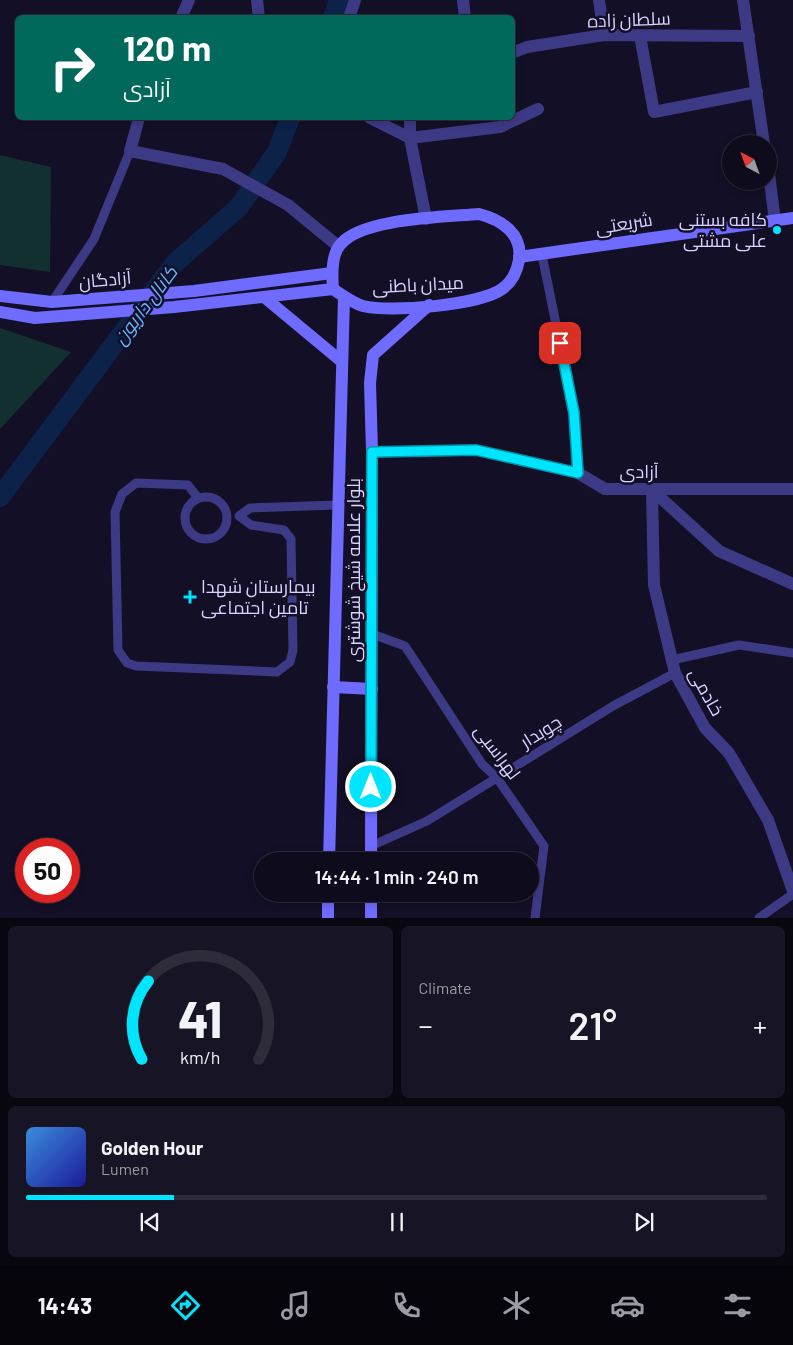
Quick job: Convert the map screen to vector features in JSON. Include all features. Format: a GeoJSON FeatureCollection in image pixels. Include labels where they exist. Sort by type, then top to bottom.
{"type":"FeatureCollection","features":[{"type":"Feature","properties":{"kind":"main road"},"geometry":{"type":"LineString","coordinates":[[338,293],[332,273],[338,246],[349,236],[374,225],[479,214],[494,218],[514,234],[520,249],[519,257]]}},
{"type":"Feature","properties":{"kind":"main road","name":"شریعتی"},"geometry":{"type":"LineString","coordinates":[[519,257],[793,218]]}},
{"type":"Feature","properties":{"kind":"main road","name":"میدان باطنی"},"geometry":{"type":"LineString","coordinates":[[338,293],[363,306],[394,308],[463,303],[488,296],[502,289],[514,274],[519,257]]}},
{"type":"Feature","properties":{"kind":"main road","name":"آزادگان"},"geometry":{"type":"LineString","coordinates":[[0,296],[52,302],[194,291],[332,273]]}},
{"type":"Feature","properties":{"kind":"main road","name":"آزادگان"},"geometry":{"type":"LineString","coordinates":[[0,312],[35,318],[264,297],[338,293]]}},
{"type":"Feature","properties":{"kind":"main road","name":"بلوار علامه شیخ شوشتری"},"geometry":{"type":"LineString","coordinates":[[329,852],[342,360],[338,293]]}},
{"type":"Feature","properties":{"kind":"main road"},"geometry":{"type":"LineString","coordinates":[[264,297],[342,360]]}},
{"type":"Feature","properties":{"kind":"main road","name":"بلوار علامه شیخ شوشتری"},"geometry":{"type":"LineString","coordinates":[[371,852],[372,452],[370,383],[373,354],[429,305]]}},
{"type":"Feature","properties":{"kind":"main road"},"geometry":{"type":"LineString","coordinates":[[333,687],[372,689]]}},
{"type":"Feature","properties":{"kind":"main road"},"geometry":{"type":"LineString","coordinates":[[328,902],[328,918]]}},
{"type":"Feature","properties":{"kind":"main road"},"geometry":{"type":"LineString","coordinates":[[371,902],[371,918]]}},
{"type":"Feature","properties":{"kind":"street"},"geometry":{"type":"LineString","coordinates":[[182,15],[189,0]]}},
{"type":"Feature","properties":{"kind":"street"},"geometry":{"type":"LineString","coordinates":[[257,0],[259,15]]}},
{"type":"Feature","properties":{"kind":"street"},"geometry":{"type":"LineString","coordinates":[[350,15],[355,0]]}},
{"type":"Feature","properties":{"kind":"street"},"geometry":{"type":"LineString","coordinates":[[463,0],[465,15]]}},
{"type":"Feature","properties":{"kind":"street"},"geometry":{"type":"LineString","coordinates":[[599,0],[604,35]]}},
{"type":"Feature","properties":{"kind":"street"},"geometry":{"type":"LineString","coordinates":[[743,0],[763,135]]}},
{"type":"Feature","properties":{"kind":"street","name":"سلطان زاده"},"geometry":{"type":"LineString","coordinates":[[515,52],[526,47],[604,35],[749,36]]}},
{"type":"Feature","properties":{"kind":"street"},"geometry":{"type":"LineString","coordinates":[[640,36],[654,112],[757,92]]}},
{"type":"Feature","properties":{"kind":"street"},"geometry":{"type":"LineString","coordinates":[[515,120],[538,109]]}},
{"type":"Feature","properties":{"kind":"street"},"geometry":{"type":"LineString","coordinates":[[139,120],[130,151],[223,169],[288,205],[338,246]]}},
{"type":"Feature","properties":{"kind":"street"},"geometry":{"type":"LineString","coordinates":[[374,120],[410,138],[500,127],[515,120]]}},
{"type":"Feature","properties":{"kind":"street"},"geometry":{"type":"LineString","coordinates":[[410,120],[410,138],[426,219]]}},
{"type":"Feature","properties":{"kind":"street"},"geometry":{"type":"LineString","coordinates":[[771,190],[775,221]]}},
{"type":"Feature","properties":{"kind":"street","name":"آزادی"},"geometry":{"type":"LineString","coordinates":[[578,473],[606,490],[793,489]]}},
{"type":"Feature","properties":{"kind":"street"},"geometry":{"type":"LineString","coordinates":[[652,490],[719,551],[793,584]]}},
{"type":"Feature","properties":{"kind":"street","name":"خادمی"},"geometry":{"type":"LineString","coordinates":[[652,490],[654,585],[674,667],[705,728],[729,753],[768,820],[793,890]]}},
{"type":"Feature","properties":{"kind":"lane"},"geometry":{"type":"LineString","coordinates":[[52,302],[94,239],[130,151]]}},
{"type":"Feature","properties":{"kind":"lane"},"geometry":{"type":"LineString","coordinates":[[542,255],[574,413],[578,473]]}},
{"type":"Feature","properties":{"kind":"lane","name":"آزادی"},"geometry":{"type":"LineString","coordinates":[[372,452],[476,450],[578,473]]}},
{"type":"Feature","properties":{"kind":"lane"},"geometry":{"type":"LineString","coordinates":[[198,498],[188,486],[136,483],[122,494],[115,512],[118,650],[127,663],[136,666],[277,672],[290,662],[293,650],[291,539],[284,530],[251,525],[239,516],[226,515]]}},
{"type":"Feature","properties":{"kind":"lane"},"geometry":{"type":"LineString","coordinates":[[205,496],[217,499],[225,508],[226,515],[227,520],[222,532],[212,538],[200,539],[190,533],[184,522],[185,510],[193,500],[205,496]]}},
{"type":"Feature","properties":{"kind":"lane"},"geometry":{"type":"LineString","coordinates":[[239,516],[250,508],[338,505]]}},
{"type":"Feature","properties":{"kind":"lane","name":"لهراسبی"},"geometry":{"type":"LineString","coordinates":[[372,634],[405,646],[482,764],[498,778],[544,846],[535,918]]}},
{"type":"Feature","properties":{"kind":"lane","name":"چوبدار"},"geometry":{"type":"LineString","coordinates":[[371,846],[427,821],[674,667],[739,645],[793,653]]}},
{"type":"Feature","properties":{"kind":"lane"},"geometry":{"type":"LineString","coordinates":[[759,918],[793,894]]}},
{"type":"Feature","properties":{"kind":"green space"},"geometry":{"type":"Polygon","coordinates":[[[0,155],[51,167],[50,272],[0,265],[0,155]]]}},
{"type":"Feature","properties":{"kind":"green space"},"geometry":{"type":"Polygon","coordinates":[[[0,328],[71,352],[0,429],[0,328]]]}},
{"type":"Feature","properties":{"kind":"waterway","name":"کانال داریون"},"geometry":{"type":"LineString","coordinates":[[334,15],[339,0]]}},
{"type":"Feature","properties":{"kind":"waterway","name":"کانال داریون"},"geometry":{"type":"LineString","coordinates":[[0,497],[175,263],[239,207],[277,152],[289,120]]}},
{"type":"Feature","properties":{"kind":"place","name":"کافه بستنی علی مشتی"},"geometry":{"type":"Point","coordinates":[777,230]}},
{"type":"Feature","properties":{"kind":"place","name":"بیمارستان شهدا تامین اجتماعی"},"geometry":{"type":"Point","coordinates":[190,597]}},
{"type":"Feature","properties":{"kind":"route"},"geometry":{"type":"LineString","coordinates":[[371,787],[372,452],[476,450],[578,473],[574,413],[560,343]]}}]}
